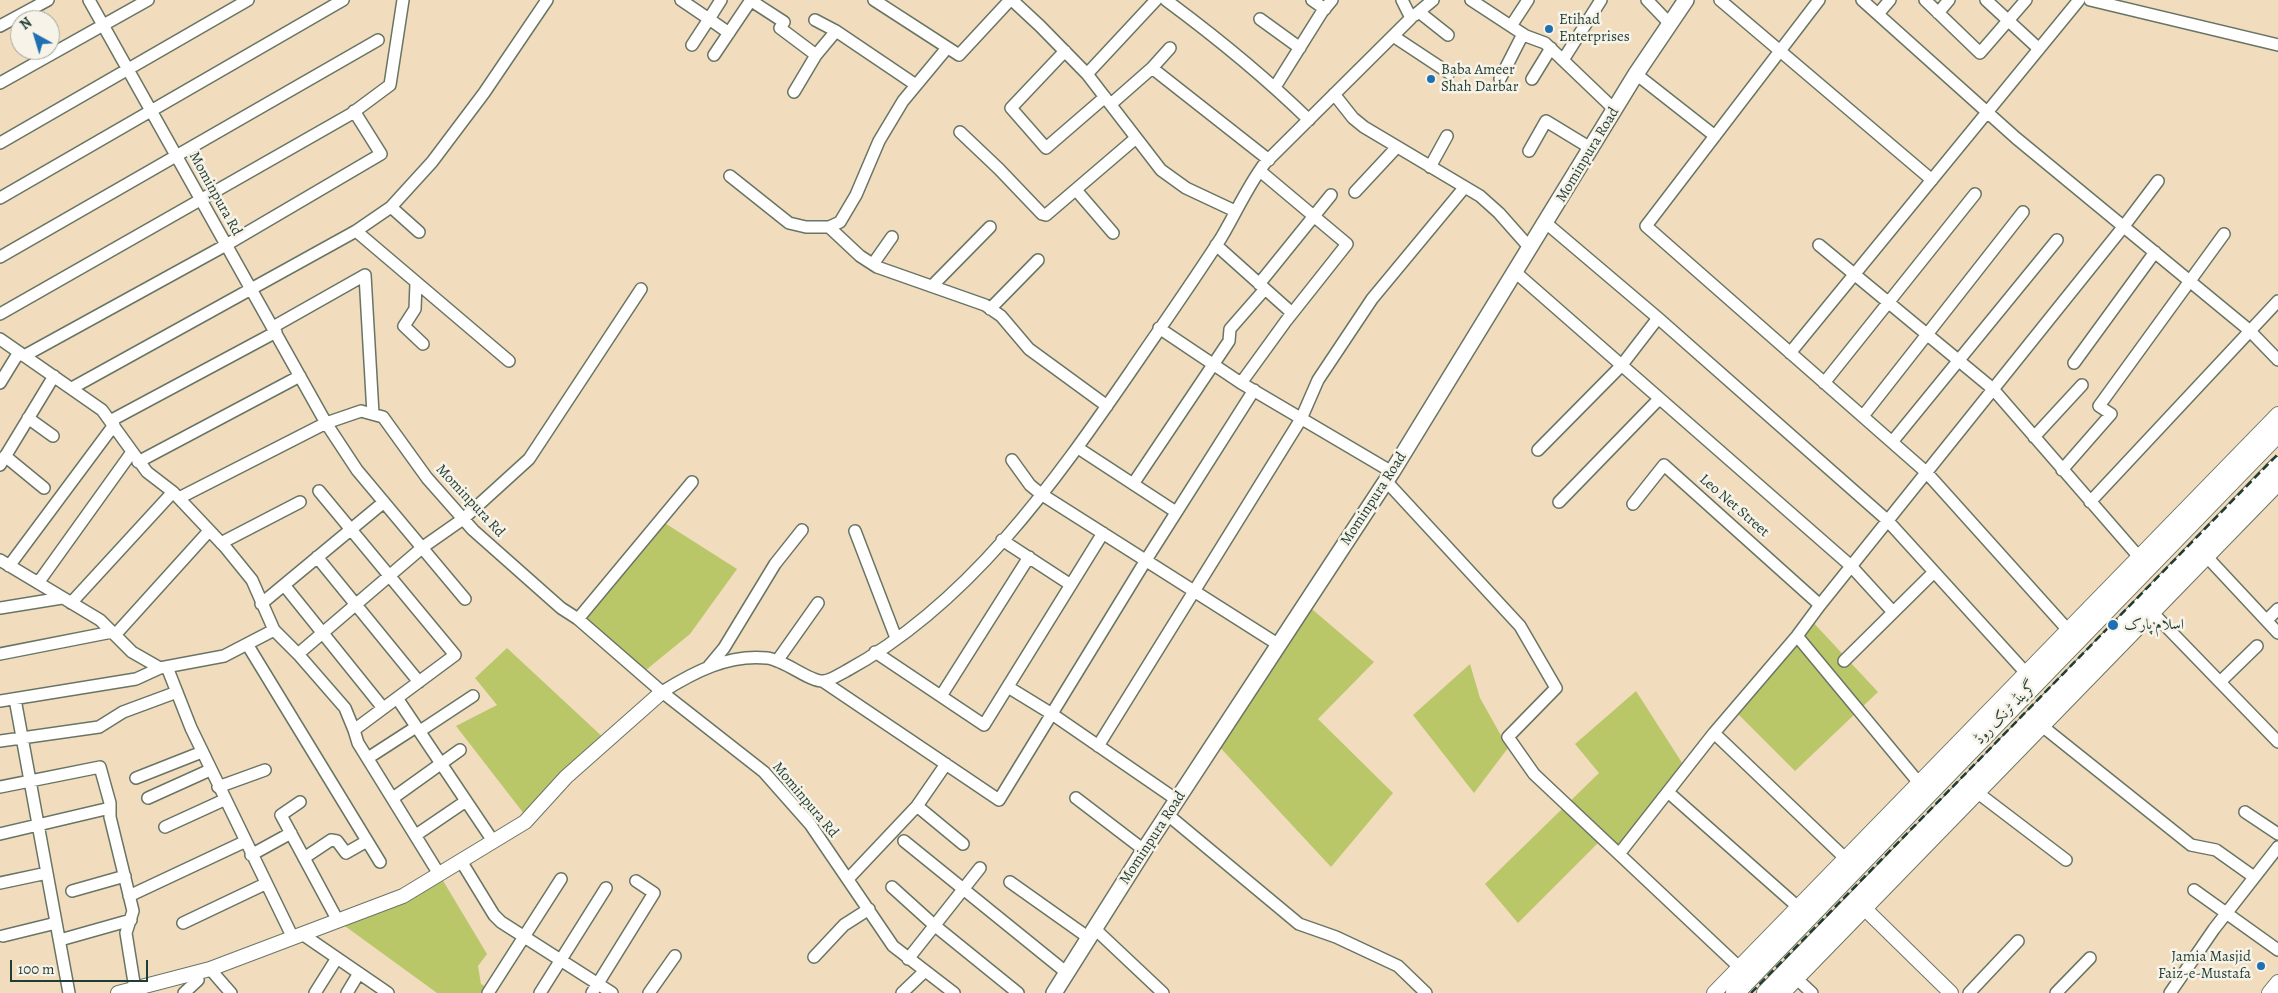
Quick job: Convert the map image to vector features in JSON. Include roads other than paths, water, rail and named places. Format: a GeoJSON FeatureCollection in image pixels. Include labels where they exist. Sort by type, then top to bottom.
{"type":"FeatureCollection","features":[{"type":"Feature","properties":{"kind":"main road","name":"Mominpura Road"},"geometry":{"type":"LineString","coordinates":[[1054,993],[1144,850],[1389,476],[1514,271],[1592,149],[1636,74],[1671,25],[1686,0]]}},
{"type":"Feature","properties":{"kind":"main road","name":"گرینڈ ٹرنک روڈ"},"geometry":{"type":"LineString","coordinates":[[1735,993],[2278,433]]}},
{"type":"Feature","properties":{"kind":"main road","name":"گرینڈ ٹرنک روڈ"},"geometry":{"type":"LineString","coordinates":[[1766,993],[1860,905],[2278,466]]}},
{"type":"Feature","properties":{"kind":"street"},"geometry":{"type":"LineString","coordinates":[[0,26],[48,0]]}},
{"type":"Feature","properties":{"kind":"street","name":"Mominpura Rd"},"geometry":{"type":"LineString","coordinates":[[89,0],[326,423],[357,470],[465,599]]}},
{"type":"Feature","properties":{"kind":"street"},"geometry":{"type":"LineString","coordinates":[[0,83],[148,0]]}},
{"type":"Feature","properties":{"kind":"street"},"geometry":{"type":"LineString","coordinates":[[0,143],[248,0]]}},
{"type":"Feature","properties":{"kind":"street"},"geometry":{"type":"LineString","coordinates":[[0,198],[343,0]]}},
{"type":"Feature","properties":{"kind":"street"},"geometry":{"type":"LineString","coordinates":[[0,314],[354,111],[390,86],[403,0]]}},
{"type":"Feature","properties":{"kind":"street"},"geometry":{"type":"LineString","coordinates":[[72,388],[356,231],[391,207],[432,162],[484,93],[547,0]]}},
{"type":"Feature","properties":{"kind":"street"},"geometry":{"type":"LineString","coordinates":[[681,0],[729,33]]}},
{"type":"Feature","properties":{"kind":"street"},"geometry":{"type":"LineString","coordinates":[[692,45],[721,0]]}},
{"type":"Feature","properties":{"kind":"street"},"geometry":{"type":"LineString","coordinates":[[714,56],[750,0],[784,22],[780,28],[816,55]]}},
{"type":"Feature","properties":{"kind":"street"},"geometry":{"type":"LineString","coordinates":[[874,0],[959,55],[1011,0],[1087,74],[1161,170],[1172,180],[1235,211]]}},
{"type":"Feature","properties":{"kind":"street"},"geometry":{"type":"LineString","coordinates":[[1087,74],[1156,0]]}},
{"type":"Feature","properties":{"kind":"street"},"geometry":{"type":"LineString","coordinates":[[1166,0],[1206,30],[1275,87],[1309,120]]}},
{"type":"Feature","properties":{"kind":"street"},"geometry":{"type":"LineString","coordinates":[[1275,87],[1329,4],[1312,0]]}},
{"type":"Feature","properties":{"kind":"street"},"geometry":{"type":"LineString","coordinates":[[1402,0],[1415,15],[1448,35]]}},
{"type":"Feature","properties":{"kind":"street"},"geometry":{"type":"LineString","coordinates":[[824,682],[848,670],[929,615],[963,584],[1078,448],[1216,244],[1260,170],[1393,36],[1433,0]]}},
{"type":"Feature","properties":{"kind":"street"},"geometry":{"type":"LineString","coordinates":[[1471,0],[1523,34],[1551,48],[1615,110]]}},
{"type":"Feature","properties":{"kind":"street"},"geometry":{"type":"LineString","coordinates":[[1511,26],[1528,0]]}},
{"type":"Feature","properties":{"kind":"street"},"geometry":{"type":"LineString","coordinates":[[1563,60],[1601,0]]}},
{"type":"Feature","properties":{"kind":"street"},"geometry":{"type":"LineString","coordinates":[[1646,0],[1671,25]]}},
{"type":"Feature","properties":{"kind":"street"},"geometry":{"type":"LineString","coordinates":[[1720,0],[1932,180]]}},
{"type":"Feature","properties":{"kind":"street"},"geometry":{"type":"LineString","coordinates":[[1819,0],[1646,226],[1926,472],[2068,630]]}},
{"type":"Feature","properties":{"kind":"street"},"geometry":{"type":"LineString","coordinates":[[1862,0],[1988,112],[2249,330],[2278,360]]}},
{"type":"Feature","properties":{"kind":"street"},"geometry":{"type":"LineString","coordinates":[[1878,14],[1890,0]]}},
{"type":"Feature","properties":{"kind":"street"},"geometry":{"type":"LineString","coordinates":[[1925,0],[1980,53],[2026,0]]}},
{"type":"Feature","properties":{"kind":"street"},"geometry":{"type":"LineString","coordinates":[[1938,13],[1948,0]]}},
{"type":"Feature","properties":{"kind":"street"},"geometry":{"type":"LineString","coordinates":[[1986,0],[2039,49]]}},
{"type":"Feature","properties":{"kind":"street"},"geometry":{"type":"LineString","coordinates":[[1790,352],[2079,0]]}},
{"type":"Feature","properties":{"kind":"street"},"geometry":{"type":"LineString","coordinates":[[2090,0],[2118,3],[2278,44]]}},
{"type":"Feature","properties":{"kind":"street"},"geometry":{"type":"LineString","coordinates":[[1260,19],[1300,48]]}},
{"type":"Feature","properties":{"kind":"street"},"geometry":{"type":"LineString","coordinates":[[815,20],[916,85]]}},
{"type":"Feature","properties":{"kind":"street"},"geometry":{"type":"LineString","coordinates":[[794,92],[816,55],[836,32]]}},
{"type":"Feature","properties":{"kind":"street"},"geometry":{"type":"LineString","coordinates":[[1500,79],[1523,34]]}},
{"type":"Feature","properties":{"kind":"street"},"geometry":{"type":"LineString","coordinates":[[1393,36],[1449,73]]}},
{"type":"Feature","properties":{"kind":"street"},"geometry":{"type":"LineString","coordinates":[[0,257],[378,40]]}},
{"type":"Feature","properties":{"kind":"street"},"geometry":{"type":"LineString","coordinates":[[730,176],[790,223],[806,227],[829,227],[840,222],[856,195],[879,141],[902,101],[947,48]]}},
{"type":"Feature","properties":{"kind":"street"},"geometry":{"type":"LineString","coordinates":[[1064,51],[1011,108],[1046,148],[1152,68],[1170,48]]}},
{"type":"Feature","properties":{"kind":"street"},"geometry":{"type":"LineString","coordinates":[[1532,79],[1551,48]]}},
{"type":"Feature","properties":{"kind":"street"},"geometry":{"type":"LineString","coordinates":[[1152,68],[1269,160]]}},
{"type":"Feature","properties":{"kind":"street"},"geometry":{"type":"LineString","coordinates":[[1636,74],[1714,136]]}},
{"type":"Feature","properties":{"kind":"street"},"geometry":{"type":"LineString","coordinates":[[1334,94],[1353,118],[1396,148],[1480,196],[1499,213],[1530,248]]}},
{"type":"Feature","properties":{"kind":"street"},"geometry":{"type":"LineString","coordinates":[[0,383],[22,354],[226,246],[381,154],[354,111]]}},
{"type":"Feature","properties":{"kind":"street"},"geometry":{"type":"LineString","coordinates":[[1530,151],[1546,121],[1592,149]]}},
{"type":"Feature","properties":{"kind":"street"},"geometry":{"type":"LineString","coordinates":[[960,132],[1042,214],[1051,212],[1136,138]]}},
{"type":"Feature","properties":{"kind":"street"},"geometry":{"type":"LineString","coordinates":[[1430,167],[1447,136]]}},
{"type":"Feature","properties":{"kind":"street"},"geometry":{"type":"LineString","coordinates":[[1356,192],[1396,148]]}},
{"type":"Feature","properties":{"kind":"street"},"geometry":{"type":"LineString","coordinates":[[1241,383],[1292,313],[1347,244],[1260,170]]}},
{"type":"Feature","properties":{"kind":"street"},"geometry":{"type":"LineString","coordinates":[[1619,854],[1714,733],[1797,636],[2158,181]]}},
{"type":"Feature","properties":{"kind":"street"},"geometry":{"type":"LineString","coordinates":[[1098,746],[1301,419],[1318,380],[1372,300],[1464,188]]}},
{"type":"Feature","properties":{"kind":"street"},"geometry":{"type":"LineString","coordinates":[[1076,190],[1113,233]]}},
{"type":"Feature","properties":{"kind":"street"},"geometry":{"type":"LineString","coordinates":[[1824,383],[1976,194]]}},
{"type":"Feature","properties":{"kind":"street"},"geometry":{"type":"LineString","coordinates":[[1133,484],[1229,340],[1230,329],[1313,215],[1331,195]]}},
{"type":"Feature","properties":{"kind":"street"},"geometry":{"type":"LineString","coordinates":[[391,207],[419,232]]}},
{"type":"Feature","properties":{"kind":"street"},"geometry":{"type":"LineString","coordinates":[[1863,416],[2023,212]]}},
{"type":"Feature","properties":{"kind":"street"},"geometry":{"type":"LineString","coordinates":[[1546,223],[1658,318],[1888,520],[2026,673]]}},
{"type":"Feature","properties":{"kind":"street"},"geometry":{"type":"LineString","coordinates":[[932,286],[990,226]]}},
{"type":"Feature","properties":{"kind":"street"},"geometry":{"type":"LineString","coordinates":[[829,227],[860,256],[873,264],[897,276],[932,286],[990,309],[1001,316],[1030,349],[1106,406]]}},
{"type":"Feature","properties":{"kind":"street"},"geometry":{"type":"LineString","coordinates":[[356,231],[416,284],[509,361]]}},
{"type":"Feature","properties":{"kind":"street"},"geometry":{"type":"LineString","coordinates":[[2062,470],[2111,414],[2099,406],[2224,234]]}},
{"type":"Feature","properties":{"kind":"street"},"geometry":{"type":"LineString","coordinates":[[873,264],[892,237]]}},
{"type":"Feature","properties":{"kind":"street"},"geometry":{"type":"LineString","coordinates":[[1892,442],[2056,240]]}},
{"type":"Feature","properties":{"kind":"street"},"geometry":{"type":"LineString","coordinates":[[1216,244],[1292,313]]}},
{"type":"Feature","properties":{"kind":"street"},"geometry":{"type":"LineString","coordinates":[[1819,245],[1993,389],[2139,557]]}},
{"type":"Feature","properties":{"kind":"street"},"geometry":{"type":"LineString","coordinates":[[2074,364],[2155,252]]}},
{"type":"Feature","properties":{"kind":"street"},"geometry":{"type":"LineString","coordinates":[[990,309],[1038,260]]}},
{"type":"Feature","properties":{"kind":"street"},"geometry":{"type":"LineString","coordinates":[[1514,271],[1620,366],[1851,566],[1893,612]]}},
{"type":"Feature","properties":{"kind":"street"},"geometry":{"type":"LineString","coordinates":[[0,608],[67,600],[176,495],[326,423],[361,411],[373,414],[365,275],[274,330],[112,423],[5,563],[38,584],[67,600],[100,620],[132,652],[164,667],[244,842],[265,884],[297,936],[337,958],[388,993]]}},
{"type":"Feature","properties":{"kind":"street"},"geometry":{"type":"LineString","coordinates":[[416,284],[415,309],[404,326],[423,344]]}},
{"type":"Feature","properties":{"kind":"street"},"geometry":{"type":"LineString","coordinates":[[298,654],[423,547],[463,519],[529,459],[641,289]]}},
{"type":"Feature","properties":{"kind":"street"},"geometry":{"type":"LineString","coordinates":[[2090,502],[2278,301]]}},
{"type":"Feature","properties":{"kind":"street"},"geometry":{"type":"LineString","coordinates":[[1538,450],[1620,366],[1658,318]]}},
{"type":"Feature","properties":{"kind":"street"},"geometry":{"type":"LineString","coordinates":[[1160,328],[1241,383],[1389,476],[1520,626],[1556,688],[1508,737],[1534,774],[1739,967]]}},
{"type":"Feature","properties":{"kind":"street"},"geometry":{"type":"LineString","coordinates":[[0,339],[102,410],[147,472],[176,495],[221,543],[252,580],[274,630],[298,654],[345,708],[358,743],[439,874]]}},
{"type":"Feature","properties":{"kind":"street"},"geometry":{"type":"LineString","coordinates":[[44,488],[3,460],[54,376]]}},
{"type":"Feature","properties":{"kind":"street"},"geometry":{"type":"LineString","coordinates":[[38,584],[135,457],[300,376]]}},
{"type":"Feature","properties":{"kind":"street"},"geometry":{"type":"LineString","coordinates":[[2034,437],[2082,385]]}},
{"type":"Feature","properties":{"kind":"street"},"geometry":{"type":"LineString","coordinates":[[118,993],[210,969],[403,896],[525,822],[566,777],[662,692],[707,667],[738,659],[766,658],[777,661],[817,681],[824,682],[999,800],[1146,560],[1254,390]]}},
{"type":"Feature","properties":{"kind":"street"},"geometry":{"type":"LineString","coordinates":[[1559,502],[1659,399]]}},
{"type":"Feature","properties":{"kind":"street","name":"Mominpura Rd"},"geometry":{"type":"LineString","coordinates":[[373,414],[382,417],[427,478],[463,519],[561,608],[578,619],[662,692],[764,772],[810,824],[869,909],[892,946],[954,993]]}},
{"type":"Feature","properties":{"kind":"street"},"geometry":{"type":"LineString","coordinates":[[1714,993],[2278,414]]}},
{"type":"Feature","properties":{"kind":"street"},"geometry":{"type":"LineString","coordinates":[[28,418],[53,436]]}},
{"type":"Feature","properties":{"kind":"street"},"geometry":{"type":"LineString","coordinates":[[1078,448],[1176,512]]}},
{"type":"Feature","properties":{"kind":"street"},"geometry":{"type":"LineString","coordinates":[[1012,460],[1030,485],[1041,494],[1279,645]]}},
{"type":"Feature","properties":{"kind":"street","name":"Leo Net Street"},"geometry":{"type":"LineString","coordinates":[[1633,504],[1664,465],[1798,583],[1820,605]]}},
{"type":"Feature","properties":{"kind":"street"},"geometry":{"type":"LineString","coordinates":[[578,619],[692,482]]}},
{"type":"Feature","properties":{"kind":"street"},"geometry":{"type":"LineString","coordinates":[[1783,993],[1860,905],[1978,793],[2278,484]]}},
{"type":"Feature","properties":{"kind":"street"},"geometry":{"type":"LineString","coordinates":[[319,491],[455,655],[354,730]]}},
{"type":"Feature","properties":{"kind":"street"},"geometry":{"type":"LineString","coordinates":[[221,543],[300,502]]}},
{"type":"Feature","properties":{"kind":"street"},"geometry":{"type":"LineString","coordinates":[[261,604],[384,502]]}},
{"type":"Feature","properties":{"kind":"street"},"geometry":{"type":"LineString","coordinates":[[707,667],[724,648],[770,571],[802,530]]}},
{"type":"Feature","properties":{"kind":"street"},"geometry":{"type":"LineString","coordinates":[[855,530],[896,638]]}},
{"type":"Feature","properties":{"kind":"street"},"geometry":{"type":"LineString","coordinates":[[0,654],[114,634],[210,532]]}},
{"type":"Feature","properties":{"kind":"street"},"geometry":{"type":"LineString","coordinates":[[875,652],[984,726],[1103,533]]}},
{"type":"Feature","properties":{"kind":"street"},"geometry":{"type":"LineString","coordinates":[[1002,540],[1071,585]]}},
{"type":"Feature","properties":{"kind":"street"},"geometry":{"type":"LineString","coordinates":[[941,696],[1029,557]]}},
{"type":"Feature","properties":{"kind":"street"},"geometry":{"type":"LineString","coordinates":[[2207,557],[2278,633]]}},
{"type":"Feature","properties":{"kind":"street"},"geometry":{"type":"LineString","coordinates":[[318,558],[419,682]]}},
{"type":"Feature","properties":{"kind":"street"},"geometry":{"type":"LineString","coordinates":[[1844,661],[1934,572]]}},
{"type":"Feature","properties":{"kind":"street"},"geometry":{"type":"LineString","coordinates":[[284,585],[383,708]]}},
{"type":"Feature","properties":{"kind":"street"},"geometry":{"type":"LineString","coordinates":[[777,661],[818,602]]}},
{"type":"Feature","properties":{"kind":"street"},"geometry":{"type":"LineString","coordinates":[[2267,620],[2278,609]]}},
{"type":"Feature","properties":{"kind":"street"},"geometry":{"type":"LineString","coordinates":[[2153,613],[2278,742]]}},
{"type":"Feature","properties":{"kind":"street"},"geometry":{"type":"LineString","coordinates":[[0,701],[136,679],[164,667],[224,656],[274,630]]}},
{"type":"Feature","properties":{"kind":"street"},"geometry":{"type":"LineString","coordinates":[[1797,636],[1918,783]]}},
{"type":"Feature","properties":{"kind":"street"},"geometry":{"type":"LineString","coordinates":[[247,644],[380,862]]}},
{"type":"Feature","properties":{"kind":"street"},"geometry":{"type":"LineString","coordinates":[[2220,682],[2257,646]]}},
{"type":"Feature","properties":{"kind":"street"},"geometry":{"type":"LineString","coordinates":[[1008,687],[1052,714],[1177,800]]}},
{"type":"Feature","properties":{"kind":"street"},"geometry":{"type":"LineString","coordinates":[[0,741],[100,727],[123,712],[177,692]]}},
{"type":"Feature","properties":{"kind":"street"},"geometry":{"type":"LineString","coordinates":[[368,758],[473,696]]}},
{"type":"Feature","properties":{"kind":"street"},"geometry":{"type":"LineString","coordinates":[[397,698],[494,841]]}},
{"type":"Feature","properties":{"kind":"street"},"geometry":{"type":"LineString","coordinates":[[15,699],[69,993]]}},
{"type":"Feature","properties":{"kind":"street"},"geometry":{"type":"LineString","coordinates":[[2042,726],[2191,845],[2216,850],[2254,877]]}},
{"type":"Feature","properties":{"kind":"street"},"geometry":{"type":"LineString","coordinates":[[1714,733],[1845,858]]}},
{"type":"Feature","properties":{"kind":"street"},"geometry":{"type":"LineString","coordinates":[[393,798],[460,750]]}},
{"type":"Feature","properties":{"kind":"street"},"geometry":{"type":"LineString","coordinates":[[136,778],[202,752]]}},
{"type":"Feature","properties":{"kind":"street"},"geometry":{"type":"LineString","coordinates":[[848,879],[916,806],[946,764]]}},
{"type":"Feature","properties":{"kind":"street"},"geometry":{"type":"LineString","coordinates":[[0,787],[100,767],[133,911],[126,933],[135,988]]}},
{"type":"Feature","properties":{"kind":"street"},"geometry":{"type":"LineString","coordinates":[[148,798],[210,770]]}},
{"type":"Feature","properties":{"kind":"street"},"geometry":{"type":"LineString","coordinates":[[218,787],[265,770]]}},
{"type":"Feature","properties":{"kind":"street"},"geometry":{"type":"LineString","coordinates":[[1668,792],[1798,907]]}},
{"type":"Feature","properties":{"kind":"street"},"geometry":{"type":"LineString","coordinates":[[1978,793],[2066,860]]}},
{"type":"Feature","properties":{"kind":"street"},"geometry":{"type":"LineString","coordinates":[[1076,798],[1144,850]]}},
{"type":"Feature","properties":{"kind":"street"},"geometry":{"type":"LineString","coordinates":[[165,827],[224,800]]}},
{"type":"Feature","properties":{"kind":"street"},"geometry":{"type":"LineString","coordinates":[[416,835],[466,801]]}},
{"type":"Feature","properties":{"kind":"street"},"geometry":{"type":"LineString","coordinates":[[300,802],[281,815],[338,921]]}},
{"type":"Feature","properties":{"kind":"street"},"geometry":{"type":"LineString","coordinates":[[916,806],[963,844]]}},
{"type":"Feature","properties":{"kind":"street"},"geometry":{"type":"LineString","coordinates":[[0,834],[110,808]]}},
{"type":"Feature","properties":{"kind":"street"},"geometry":{"type":"LineString","coordinates":[[2245,812],[2278,834]]}},
{"type":"Feature","properties":{"kind":"street"},"geometry":{"type":"LineString","coordinates":[[1168,815],[1300,924],[1336,937],[1398,966],[1426,993]]}},
{"type":"Feature","properties":{"kind":"street"},"geometry":{"type":"LineString","coordinates":[[251,856],[291,833]]}},
{"type":"Feature","properties":{"kind":"street"},"geometry":{"type":"LineString","coordinates":[[304,858],[331,840],[336,841],[346,854],[367,841]]}},
{"type":"Feature","properties":{"kind":"street"},"geometry":{"type":"LineString","coordinates":[[129,896],[244,842]]}},
{"type":"Feature","properties":{"kind":"street"},"geometry":{"type":"LineString","coordinates":[[904,842],[1067,972]]}},
{"type":"Feature","properties":{"kind":"street"},"geometry":{"type":"LineString","coordinates":[[2170,993],[2226,914],[2278,847]]}},
{"type":"Feature","properties":{"kind":"street"},"geometry":{"type":"LineString","coordinates":[[461,861],[494,915],[523,938],[560,961],[595,989],[612,993]]}},
{"type":"Feature","properties":{"kind":"street"},"geometry":{"type":"LineString","coordinates":[[908,958],[980,868]]}},
{"type":"Feature","properties":{"kind":"street"},"geometry":{"type":"LineString","coordinates":[[0,883],[47,873]]}},
{"type":"Feature","properties":{"kind":"street"},"geometry":{"type":"LineString","coordinates":[[72,891],[124,876]]}},
{"type":"Feature","properties":{"kind":"street"},"geometry":{"type":"LineString","coordinates":[[488,993],[561,879]]}},
{"type":"Feature","properties":{"kind":"street"},"geometry":{"type":"LineString","coordinates":[[595,989],[654,893],[636,881]]}},
{"type":"Feature","properties":{"kind":"street"},"geometry":{"type":"LineString","coordinates":[[1010,882],[1092,933],[1163,993]]}},
{"type":"Feature","properties":{"kind":"street"},"geometry":{"type":"LineString","coordinates":[[183,923],[265,884]]}},
{"type":"Feature","properties":{"kind":"street"},"geometry":{"type":"LineString","coordinates":[[892,887],[934,926],[1018,993]]}},
{"type":"Feature","properties":{"kind":"street"},"geometry":{"type":"LineString","coordinates":[[540,993],[606,888]]}},
{"type":"Feature","properties":{"kind":"street"},"geometry":{"type":"LineString","coordinates":[[2194,890],[2278,950]]}},
{"type":"Feature","properties":{"kind":"street"},"geometry":{"type":"LineString","coordinates":[[1860,905],[1950,993]]}},
{"type":"Feature","properties":{"kind":"street"},"geometry":{"type":"LineString","coordinates":[[814,957],[844,924],[869,909]]}},
{"type":"Feature","properties":{"kind":"street"},"geometry":{"type":"LineString","coordinates":[[60,940],[131,920]]}},
{"type":"Feature","properties":{"kind":"street"},"geometry":{"type":"LineString","coordinates":[[3,936],[56,923]]}},
{"type":"Feature","properties":{"kind":"street"},"geometry":{"type":"LineString","coordinates":[[1970,993],[2018,940]]}},
{"type":"Feature","properties":{"kind":"street"},"geometry":{"type":"LineString","coordinates":[[649,993],[675,956]]}},
{"type":"Feature","properties":{"kind":"street"},"geometry":{"type":"LineString","coordinates":[[315,993],[337,958]]}},
{"type":"Feature","properties":{"kind":"street"},"geometry":{"type":"LineString","coordinates":[[2056,993],[2090,958]]}},
{"type":"Feature","properties":{"kind":"street"},"geometry":{"type":"LineString","coordinates":[[210,969],[231,993]]}},
{"type":"Feature","properties":{"kind":"street"},"geometry":{"type":"LineString","coordinates":[[902,993],[925,971]]}},
{"type":"Feature","properties":{"kind":"street"},"geometry":{"type":"LineString","coordinates":[[184,993],[198,980],[195,973]]}},
{"type":"Feature","properties":{"kind":"street"},"geometry":{"type":"LineString","coordinates":[[347,993],[359,973]]}},
{"type":"Feature","properties":{"kind":"street"},"geometry":{"type":"LineString","coordinates":[[1797,978],[1812,993]]}},
{"type":"Feature","properties":{"kind":"street"},"geometry":{"type":"LineString","coordinates":[[2269,993],[2278,982]]}},
{"type":"Feature","properties":{"kind":"railway"},"geometry":{"type":"LineString","coordinates":[[1751,993],[2278,454]]}},
{"type":"Feature","properties":{"kind":"place","name":"Etihad Enterprises"},"geometry":{"type":"Point","coordinates":[1549,29]}},
{"type":"Feature","properties":{"kind":"place","name":"Baba Ameer Shah Darbar"},"geometry":{"type":"Point","coordinates":[1431,79]}},
{"type":"Feature","properties":{"kind":"place","name":"اسلام پارک"},"geometry":{"type":"Point","coordinates":[2113,625]}},
{"type":"Feature","properties":{"kind":"place","name":"Jamia Masjid Faiz-e-Mustafa"},"geometry":{"type":"Point","coordinates":[2261,966]}}]}
